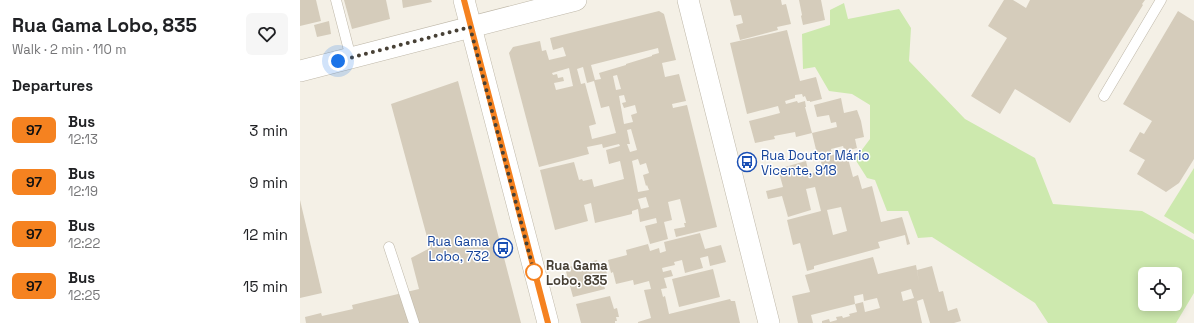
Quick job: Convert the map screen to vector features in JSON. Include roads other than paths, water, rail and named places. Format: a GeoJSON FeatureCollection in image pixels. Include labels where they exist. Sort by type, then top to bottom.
{"type":"FeatureCollection","features":[{"type":"Feature","properties":{"kind":"street"},"geometry":{"type":"LineString","coordinates":[[464,0],[548,323]]}},
{"type":"Feature","properties":{"kind":"street"},"geometry":{"type":"LineString","coordinates":[[300,71],[576,0]]}},
{"type":"Feature","properties":{"kind":"street"},"geometry":{"type":"LineString","coordinates":[[688,0],[770,323]]}},
{"type":"Feature","properties":{"kind":"lane"},"geometry":{"type":"LineString","coordinates":[[336,0],[350,58]]}},
{"type":"Feature","properties":{"kind":"lane"},"geometry":{"type":"LineString","coordinates":[[1104,96],[1161,0]]}},
{"type":"Feature","properties":{"kind":"lane"},"geometry":{"type":"LineString","coordinates":[[389,247],[414,323]]}},
{"type":"Feature","properties":{"kind":"place","name":"Rua Doutor Mário Vicente, 918"},"geometry":{"type":"Point","coordinates":[747,162]}},
{"type":"Feature","properties":{"kind":"place","name":"Rua Gama Lobo, 732"},"geometry":{"type":"Point","coordinates":[503,248]}},
{"type":"Feature","properties":{"kind":"place","name":"Rua Gama Lobo, 835"},"geometry":{"type":"Point","coordinates":[534,272]}}]}
